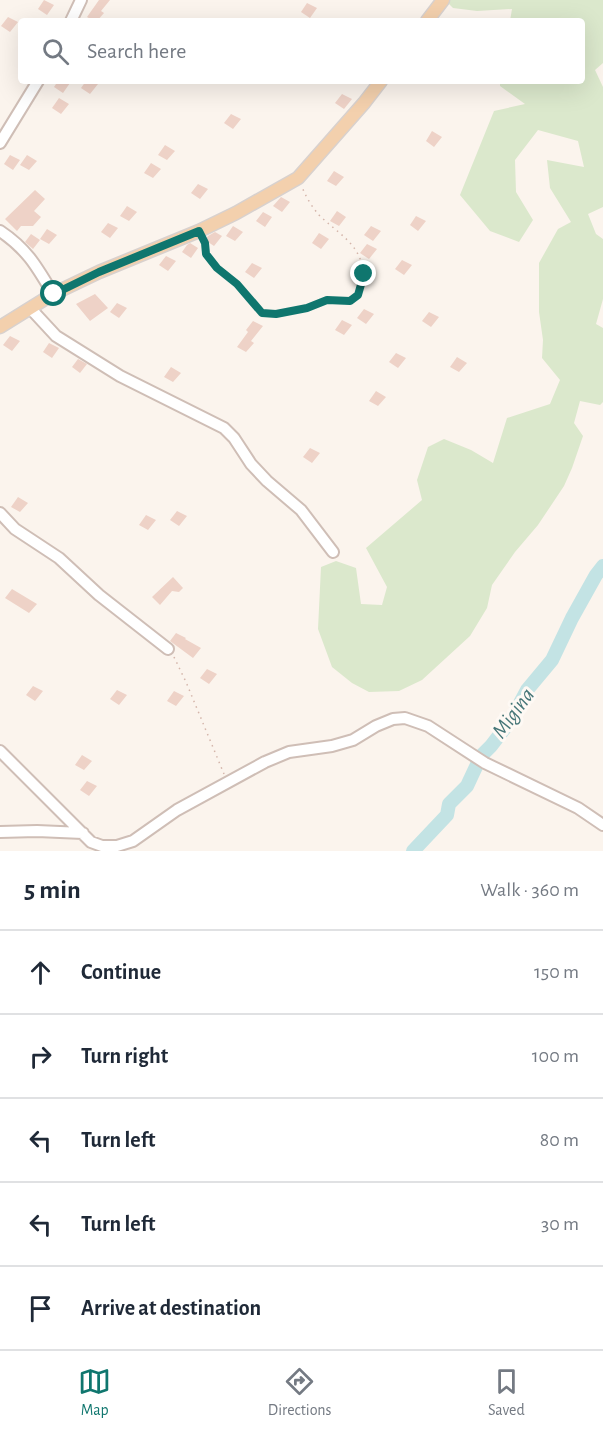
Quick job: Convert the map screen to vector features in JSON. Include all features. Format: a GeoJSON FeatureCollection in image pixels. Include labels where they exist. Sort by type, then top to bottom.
{"type":"FeatureCollection","features":[{"type":"Feature","properties":{"kind":"main road"},"geometry":{"type":"LineString","coordinates":[[429,18],[443,0]]}},
{"type":"Feature","properties":{"kind":"main road"},"geometry":{"type":"LineString","coordinates":[[2,324],[54,294],[99,272],[199,231],[236,213],[298,178],[379,84]]}},
{"type":"Feature","properties":{"kind":"street"},"geometry":{"type":"LineString","coordinates":[[72,18],[81,0]]}},
{"type":"Feature","properties":{"kind":"street"},"geometry":{"type":"LineString","coordinates":[[0,143],[36,84]]}},
{"type":"Feature","properties":{"kind":"street"},"geometry":{"type":"LineString","coordinates":[[0,231],[14,240],[29,255],[54,294]]}},
{"type":"Feature","properties":{"kind":"street"},"geometry":{"type":"LineString","coordinates":[[31,309],[56,336],[74,348],[120,376],[224,428],[234,438],[251,464],[301,510],[333,552]]}},
{"type":"Feature","properties":{"kind":"street"},"geometry":{"type":"LineString","coordinates":[[0,513],[15,529],[60,558],[99,595],[168,649]]}},
{"type":"Feature","properties":{"kind":"street"},"geometry":{"type":"LineString","coordinates":[[0,751],[91,843],[117,846],[133,841],[177,810],[265,762],[290,752],[332,746],[352,740],[376,726],[393,719],[405,718],[428,726],[480,761],[578,808],[603,825]]}},
{"type":"Feature","properties":{"kind":"street"},"geometry":{"type":"LineString","coordinates":[[0,832],[83,833]]}},
{"type":"Feature","properties":{"kind":"path"},"geometry":{"type":"LineString","coordinates":[[199,231],[205,243],[206,254],[211,261],[237,284],[262,313],[276,314],[307,308],[327,300],[350,301],[358,295],[364,274],[359,255],[345,236],[319,214],[309,202],[298,178]]}},
{"type":"Feature","properties":{"kind":"path"},"geometry":{"type":"LineString","coordinates":[[168,649],[186,682],[227,782]]}},
{"type":"Feature","properties":{"kind":"green space"},"geometry":{"type":"Polygon","coordinates":[[[445,0],[603,0],[603,63],[595,70],[603,87],[603,207],[588,214],[596,234],[603,239],[603,299],[596,324],[603,328],[603,402],[600,405],[580,401],[574,423],[583,436],[564,486],[538,525],[515,552],[492,585],[487,608],[470,636],[422,680],[399,691],[369,692],[352,683],[332,667],[318,629],[321,567],[336,561],[356,568],[361,604],[382,605],[387,587],[366,548],[422,500],[417,480],[428,447],[444,439],[471,450],[493,463],[507,418],[550,404],[560,380],[542,358],[539,263],[558,229],[571,222],[550,188],[547,160],[584,167],[578,141],[538,130],[515,160],[516,192],[533,220],[519,242],[490,231],[460,195],[494,111],[525,104],[500,84],[585,84],[585,18],[510,18],[512,9],[477,11],[453,8],[445,0]]]}},
{"type":"Feature","properties":{"kind":"building"},"geometry":{"type":"Polygon","coordinates":[[[44,0],[54,5],[47,15],[38,9],[44,0]]]}},
{"type":"Feature","properties":{"kind":"building"},"geometry":{"type":"Polygon","coordinates":[[[99,0],[110,0],[101,11],[104,13],[100,18],[87,17],[99,0]]]}},
{"type":"Feature","properties":{"kind":"building"},"geometry":{"type":"Polygon","coordinates":[[[307,3],[317,8],[310,18],[301,12],[307,3]]]}},
{"type":"Feature","properties":{"kind":"building"},"geometry":{"type":"Polygon","coordinates":[[[8,17],[18,22],[10,32],[1,26],[8,17]]]}},
{"type":"Feature","properties":{"kind":"building"},"geometry":{"type":"Polygon","coordinates":[[[56,84],[69,84],[63,93],[54,87],[56,84]]]}},
{"type":"Feature","properties":{"kind":"building"},"geometry":{"type":"Polygon","coordinates":[[[84,84],[98,84],[90,94],[81,88],[84,84]]]}},
{"type":"Feature","properties":{"kind":"building"},"geometry":{"type":"Polygon","coordinates":[[[342,94],[352,99],[344,109],[335,103],[342,94]]]}},
{"type":"Feature","properties":{"kind":"building"},"geometry":{"type":"Polygon","coordinates":[[[59,98],[69,104],[61,114],[52,108],[59,98]]]}},
{"type":"Feature","properties":{"kind":"building"},"geometry":{"type":"Polygon","coordinates":[[[231,114],[241,119],[233,129],[224,123],[231,114]]]}},
{"type":"Feature","properties":{"kind":"building"},"geometry":{"type":"Polygon","coordinates":[[[432,131],[442,137],[434,147],[426,141],[432,131]]]}},
{"type":"Feature","properties":{"kind":"building"},"geometry":{"type":"Polygon","coordinates":[[[165,145],[175,151],[167,160],[158,155],[165,145]]]}},
{"type":"Feature","properties":{"kind":"building"},"geometry":{"type":"Polygon","coordinates":[[[10,155],[20,160],[13,170],[4,164],[10,155]]]}},
{"type":"Feature","properties":{"kind":"building"},"geometry":{"type":"Polygon","coordinates":[[[27,155],[37,161],[29,170],[20,165],[27,155]]]}},
{"type":"Feature","properties":{"kind":"building"},"geometry":{"type":"Polygon","coordinates":[[[151,163],[161,169],[153,178],[144,173],[151,163]]]}},
{"type":"Feature","properties":{"kind":"building"},"geometry":{"type":"Polygon","coordinates":[[[334,171],[344,177],[336,186],[327,181],[334,171]]]}},
{"type":"Feature","properties":{"kind":"building"},"geometry":{"type":"Polygon","coordinates":[[[198,184],[208,189],[200,199],[191,193],[198,184]]]}},
{"type":"Feature","properties":{"kind":"building"},"geometry":{"type":"Polygon","coordinates":[[[35,190],[45,199],[34,211],[41,217],[33,226],[21,226],[17,231],[5,219],[35,190]]]}},
{"type":"Feature","properties":{"kind":"building"},"geometry":{"type":"Polygon","coordinates":[[[281,197],[290,202],[282,212],[273,206],[281,197]]]}},
{"type":"Feature","properties":{"kind":"building"},"geometry":{"type":"Polygon","coordinates":[[[127,206],[137,212],[129,221],[120,216],[127,206]]]}},
{"type":"Feature","properties":{"kind":"building"},"geometry":{"type":"Polygon","coordinates":[[[337,211],[346,217],[339,226],[330,221],[337,211]]]}},
{"type":"Feature","properties":{"kind":"building"},"geometry":{"type":"Polygon","coordinates":[[[263,212],[272,217],[265,227],[256,221],[263,212]]]}},
{"type":"Feature","properties":{"kind":"building"},"geometry":{"type":"Polygon","coordinates":[[[416,216],[426,221],[418,231],[410,225],[416,216]]]}},
{"type":"Feature","properties":{"kind":"building"},"geometry":{"type":"Polygon","coordinates":[[[108,223],[118,228],[110,238],[101,232],[108,223]]]}},
{"type":"Feature","properties":{"kind":"building"},"geometry":{"type":"Polygon","coordinates":[[[233,226],[243,232],[235,241],[226,236],[233,226]]]}},
{"type":"Feature","properties":{"kind":"building"},"geometry":{"type":"Polygon","coordinates":[[[371,226],[381,231],[373,241],[364,235],[371,226]]]}},
{"type":"Feature","properties":{"kind":"building"},"geometry":{"type":"Polygon","coordinates":[[[47,229],[57,235],[49,244],[40,239],[47,229]]]}},
{"type":"Feature","properties":{"kind":"building"},"geometry":{"type":"Polygon","coordinates":[[[215,232],[222,236],[214,246],[205,240],[215,232]]]}},
{"type":"Feature","properties":{"kind":"building"},"geometry":{"type":"Polygon","coordinates":[[[319,233],[329,239],[321,249],[312,243],[319,233]]]}},
{"type":"Feature","properties":{"kind":"building"},"geometry":{"type":"Polygon","coordinates":[[[31,234],[40,240],[33,249],[25,242],[31,234]]]}},
{"type":"Feature","properties":{"kind":"building"},"geometry":{"type":"Polygon","coordinates":[[[190,243],[198,248],[191,258],[182,252],[190,243]]]}},
{"type":"Feature","properties":{"kind":"building"},"geometry":{"type":"Polygon","coordinates":[[[367,244],[377,249],[369,259],[360,253],[367,244]]]}},
{"type":"Feature","properties":{"kind":"building"},"geometry":{"type":"Polygon","coordinates":[[[166,256],[176,261],[168,271],[159,265],[166,256]]]}},
{"type":"Feature","properties":{"kind":"building"},"geometry":{"type":"Polygon","coordinates":[[[402,260],[412,265],[404,275],[395,269],[402,260]]]}},
{"type":"Feature","properties":{"kind":"building"},"geometry":{"type":"Polygon","coordinates":[[[252,263],[262,268],[254,278],[245,272],[252,263]]]}},
{"type":"Feature","properties":{"kind":"building"},"geometry":{"type":"Polygon","coordinates":[[[95,294],[108,308],[90,321],[76,304],[95,294]]]}},
{"type":"Feature","properties":{"kind":"building"},"geometry":{"type":"Polygon","coordinates":[[[117,303],[127,308],[119,318],[110,312],[117,303]]]}},
{"type":"Feature","properties":{"kind":"building"},"geometry":{"type":"Polygon","coordinates":[[[364,309],[374,314],[366,324],[357,318],[364,309]]]}},
{"type":"Feature","properties":{"kind":"building"},"geometry":{"type":"Polygon","coordinates":[[[429,312],[439,317],[431,327],[422,321],[429,312]]]}},
{"type":"Feature","properties":{"kind":"building"},"geometry":{"type":"Polygon","coordinates":[[[342,320],[352,325],[344,335],[335,330],[342,320]]]}},
{"type":"Feature","properties":{"kind":"building"},"geometry":{"type":"Polygon","coordinates":[[[253,321],[263,326],[251,341],[254,343],[246,352],[237,347],[253,321]]]}},
{"type":"Feature","properties":{"kind":"building"},"geometry":{"type":"Polygon","coordinates":[[[10,336],[20,341],[12,351],[3,345],[10,336]]]}},
{"type":"Feature","properties":{"kind":"building"},"geometry":{"type":"Polygon","coordinates":[[[49,343],[59,348],[52,358],[43,352],[49,343]]]}},
{"type":"Feature","properties":{"kind":"building"},"geometry":{"type":"Polygon","coordinates":[[[396,353],[406,358],[398,368],[389,362],[396,353]]]}},
{"type":"Feature","properties":{"kind":"building"},"geometry":{"type":"Polygon","coordinates":[[[457,357],[467,363],[459,372],[450,367],[457,357]]]}},
{"type":"Feature","properties":{"kind":"building"},"geometry":{"type":"Polygon","coordinates":[[[78,359],[87,364],[80,373],[72,367],[78,359]]]}},
{"type":"Feature","properties":{"kind":"building"},"geometry":{"type":"Polygon","coordinates":[[[171,367],[181,373],[173,382],[164,377],[171,367]]]}},
{"type":"Feature","properties":{"kind":"building"},"geometry":{"type":"Polygon","coordinates":[[[376,391],[386,397],[378,406],[369,401],[376,391]]]}},
{"type":"Feature","properties":{"kind":"building"},"geometry":{"type":"Polygon","coordinates":[[[310,448],[320,453],[312,463],[303,457],[310,448]]]}},
{"type":"Feature","properties":{"kind":"building"},"geometry":{"type":"Polygon","coordinates":[[[18,497],[28,503],[20,512],[11,507],[18,497]]]}},
{"type":"Feature","properties":{"kind":"building"},"geometry":{"type":"Polygon","coordinates":[[[177,511],[187,516],[179,526],[170,520],[177,511]]]}},
{"type":"Feature","properties":{"kind":"building"},"geometry":{"type":"Polygon","coordinates":[[[146,515],[156,520],[148,530],[139,525],[146,515]]]}},
{"type":"Feature","properties":{"kind":"building"},"geometry":{"type":"Polygon","coordinates":[[[173,577],[183,588],[179,592],[172,591],[160,605],[152,597],[173,577]]]}},
{"type":"Feature","properties":{"kind":"building"},"geometry":{"type":"Polygon","coordinates":[[[12,589],[37,604],[29,613],[5,598],[12,589]]]}},
{"type":"Feature","properties":{"kind":"building"},"geometry":{"type":"Polygon","coordinates":[[[176,633],[201,648],[193,658],[170,641],[176,633]]]}},
{"type":"Feature","properties":{"kind":"building"},"geometry":{"type":"Polygon","coordinates":[[[207,669],[217,674],[209,684],[200,678],[207,669]]]}},
{"type":"Feature","properties":{"kind":"building"},"geometry":{"type":"Polygon","coordinates":[[[33,686],[43,691],[35,701],[26,695],[33,686]]]}},
{"type":"Feature","properties":{"kind":"building"},"geometry":{"type":"Polygon","coordinates":[[[117,690],[127,695],[119,705],[110,699],[117,690]]]}},
{"type":"Feature","properties":{"kind":"building"},"geometry":{"type":"Polygon","coordinates":[[[174,691],[184,696],[176,706],[167,701],[174,691]]]}},
{"type":"Feature","properties":{"kind":"building"},"geometry":{"type":"Polygon","coordinates":[[[82,755],[92,761],[84,770],[75,765],[82,755]]]}},
{"type":"Feature","properties":{"kind":"building"},"geometry":{"type":"Polygon","coordinates":[[[87,781],[97,786],[89,796],[80,790],[87,781]]]}},
{"type":"Feature","properties":{"kind":"waterway","name":"Migina"},"geometry":{"type":"LineString","coordinates":[[413,851],[447,815],[449,804],[467,786],[481,756],[511,720],[527,690],[552,660],[572,618],[603,566]]}},
{"type":"Feature","properties":{"kind":"route"},"geometry":{"type":"LineString","coordinates":[[54,294],[99,272],[199,231],[205,243],[206,254],[217,268],[237,284],[262,313],[276,314],[307,308],[327,300],[350,301],[358,295],[364,274]]}}]}
